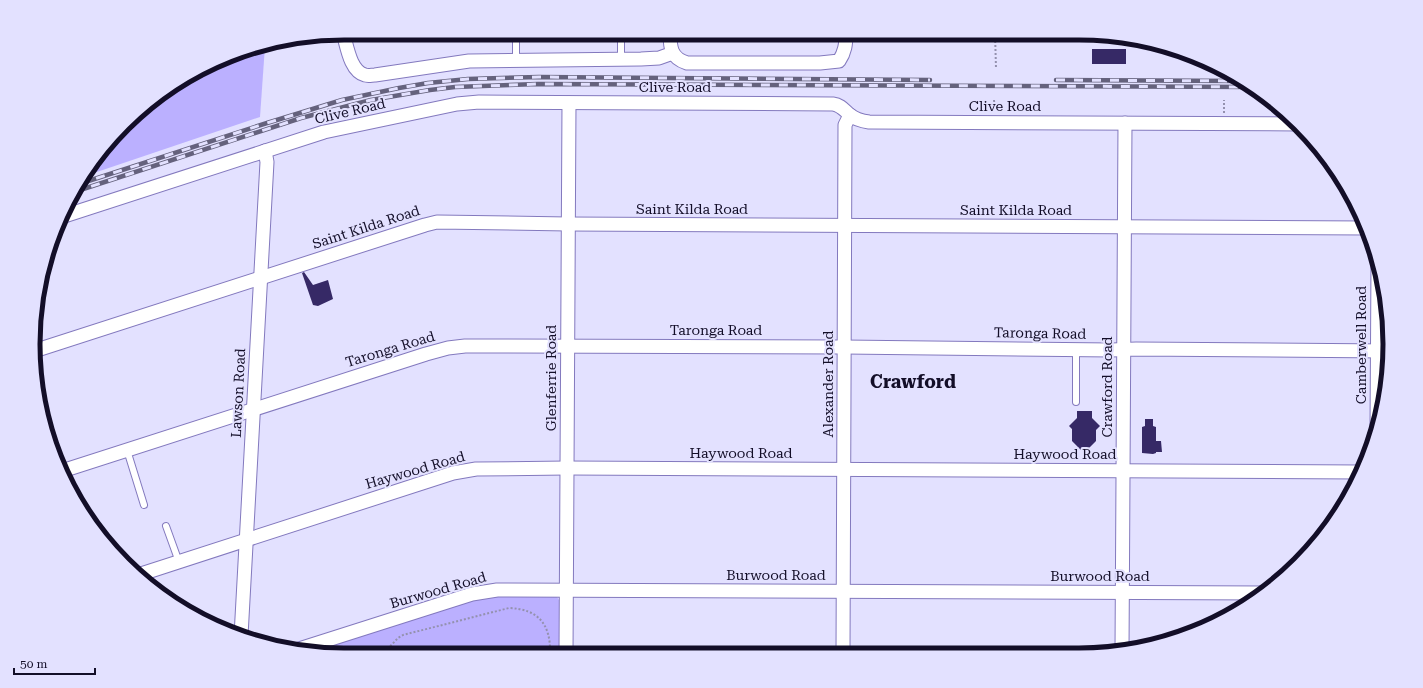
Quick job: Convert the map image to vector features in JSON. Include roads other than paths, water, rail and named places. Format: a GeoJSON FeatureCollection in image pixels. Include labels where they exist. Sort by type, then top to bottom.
{"type":"FeatureCollection","features":[{"type":"Feature","properties":{"kind":"street"},"geometry":{"type":"LineString","coordinates":[[345,40],[353,65],[358,71],[365,75],[375,75],[457,62],[659,58],[673,52]]}},
{"type":"Feature","properties":{"kind":"street"},"geometry":{"type":"LineString","coordinates":[[670,40],[671,48],[674,56],[680,61],[687,63],[830,63],[839,61],[844,53],[846,40]]}},
{"type":"Feature","properties":{"kind":"street","name":"Clive Road"},"geometry":{"type":"LineString","coordinates":[[69,214],[324,132],[457,104],[479,102],[833,104],[839,106],[850,115],[860,120],[869,122],[1289,124]]}},
{"type":"Feature","properties":{"kind":"street","name":"Glenferrie Road"},"geometry":{"type":"LineString","coordinates":[[566,648],[569,103]]}},
{"type":"Feature","properties":{"kind":"street","name":"Alexander Road"},"geometry":{"type":"LineString","coordinates":[[843,648],[845,125],[850,115]]}},
{"type":"Feature","properties":{"kind":"street","name":"Crawford Road"},"geometry":{"type":"LineString","coordinates":[[1122,645],[1125,123]]}},
{"type":"Feature","properties":{"kind":"street","name":"Lawson Road"},"geometry":{"type":"LineString","coordinates":[[241,630],[267,162],[266,151]]}},
{"type":"Feature","properties":{"kind":"street","name":"Saint Kilda Road"},"geometry":{"type":"LineString","coordinates":[[40,349],[431,223],[1360,228]]}},
{"type":"Feature","properties":{"kind":"street","name":"Camberwell Road"},"geometry":{"type":"LineString","coordinates":[[1381,312],[1383,348]]}},
{"type":"Feature","properties":{"kind":"street","name":"Taronga Road"},"geometry":{"type":"LineString","coordinates":[[67,469],[448,348],[474,346],[568,346],[1383,351]]}},
{"type":"Feature","properties":{"kind":"street","name":"Haywood Road"},"geometry":{"type":"LineString","coordinates":[[144,573],[460,471],[484,468],[1355,472]]}},
{"type":"Feature","properties":{"kind":"street","name":"Burwood Road"},"geometry":{"type":"LineString","coordinates":[[310,646],[476,593],[497,590],[1253,593]]}},
{"type":"Feature","properties":{"kind":"lane"},"geometry":{"type":"LineString","coordinates":[[516,40],[516,60]]}},
{"type":"Feature","properties":{"kind":"lane"},"geometry":{"type":"LineString","coordinates":[[621,40],[621,59]]}},
{"type":"Feature","properties":{"kind":"lane"},"geometry":{"type":"LineString","coordinates":[[1076,349],[1076,402]]}},
{"type":"Feature","properties":{"kind":"lane"},"geometry":{"type":"LineString","coordinates":[[127,450],[144,505]]}},
{"type":"Feature","properties":{"kind":"lane"},"geometry":{"type":"LineString","coordinates":[[166,526],[179,562]]}},
{"type":"Feature","properties":{"kind":"railway"},"geometry":{"type":"LineString","coordinates":[[87,181],[342,100],[428,83],[468,79],[539,77],[930,80]]}},
{"type":"Feature","properties":{"kind":"railway"},"geometry":{"type":"LineString","coordinates":[[1056,80],[1231,81]]}},
{"type":"Feature","properties":{"kind":"railway"},"geometry":{"type":"LineString","coordinates":[[83,189],[301,118],[371,100],[455,87],[538,84],[1241,87]]}},
{"type":"Feature","properties":{"kind":"district","name":"Crawford"},"geometry":{"type":"Point","coordinates":[913,381]}}]}
